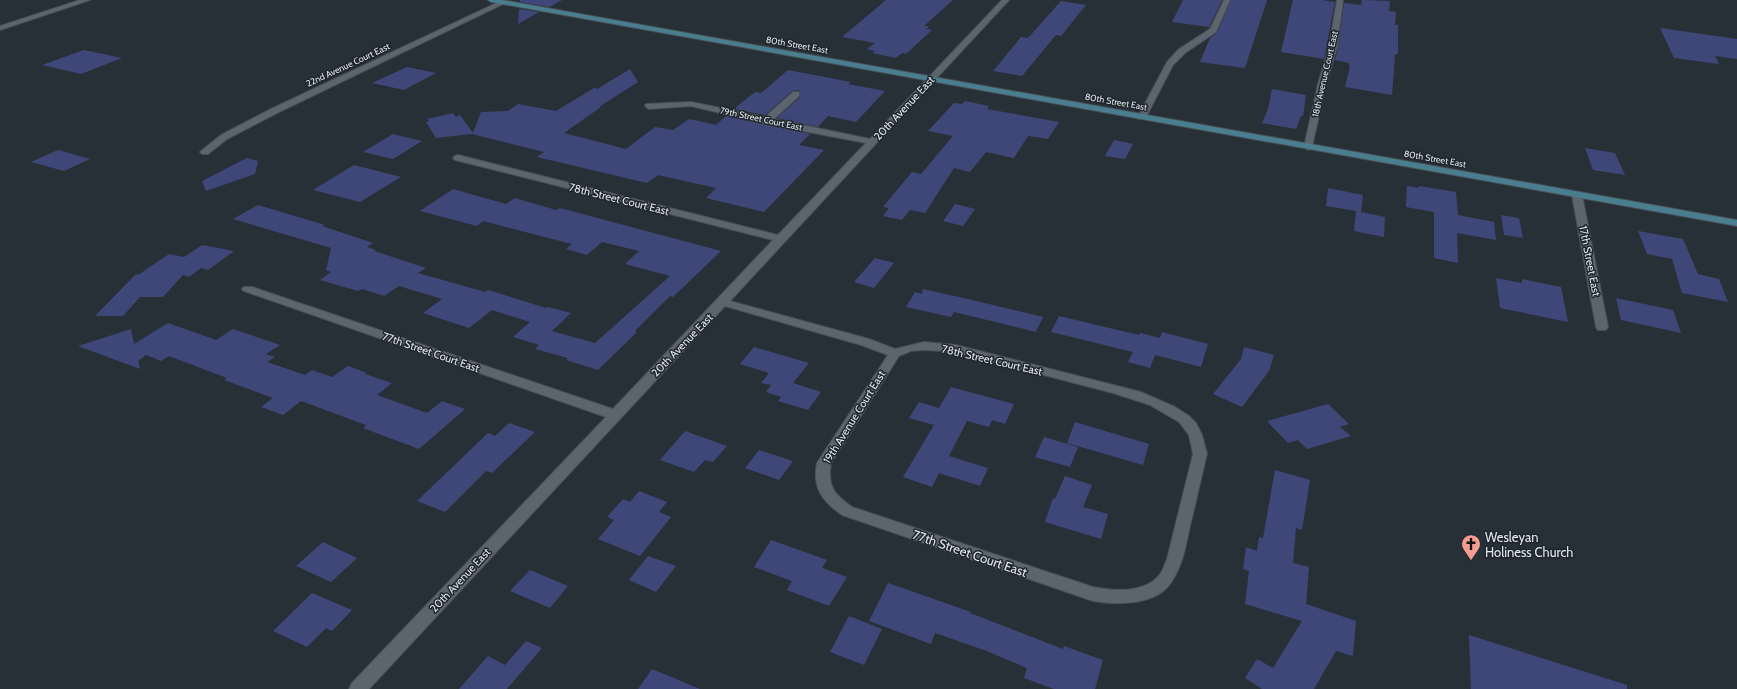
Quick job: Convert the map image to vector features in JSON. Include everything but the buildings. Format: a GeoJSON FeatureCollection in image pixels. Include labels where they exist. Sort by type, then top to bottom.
{"type":"FeatureCollection","features":[{"type":"Feature","properties":{"kind":"street"},"geometry":{"type":"LineString","coordinates":[[0,28],[87,0]]}},
{"type":"Feature","properties":{"kind":"street","name":"80th Street East"},"geometry":{"type":"LineString","coordinates":[[491,0],[1737,224]]}},
{"type":"Feature","properties":{"kind":"street","name":"20th Avenue East"},"geometry":{"type":"LineString","coordinates":[[358,689],[1006,0]]}},
{"type":"Feature","properties":{"kind":"street"},"geometry":{"type":"LineString","coordinates":[[1142,117],[1170,64],[1182,51],[1213,30],[1227,0]]}},
{"type":"Feature","properties":{"kind":"street","name":"18th Avenue Court East"},"geometry":{"type":"LineString","coordinates":[[1308,147],[1322,84],[1333,47],[1340,0]]}},
{"type":"Feature","properties":{"kind":"street","name":"22nd Avenue Court East"},"geometry":{"type":"LineString","coordinates":[[205,152],[224,137],[276,110],[503,2]]}},
{"type":"Feature","properties":{"kind":"street"},"geometry":{"type":"LineString","coordinates":[[766,120],[796,94]]}},
{"type":"Feature","properties":{"kind":"street","name":"79th Street Court East"},"geometry":{"type":"LineString","coordinates":[[649,106],[691,104],[872,142]]}},
{"type":"Feature","properties":{"kind":"street","name":"78th Street Court East"},"geometry":{"type":"LineString","coordinates":[[458,158],[780,239]]}},
{"type":"Feature","properties":{"kind":"street","name":"17th Street East"},"geometry":{"type":"LineString","coordinates":[[1577,195],[1602,327]]}},
{"type":"Feature","properties":{"kind":"street","name":"77th Street Court East"},"geometry":{"type":"LineString","coordinates":[[248,289],[615,415]]}},
{"type":"Feature","properties":{"kind":"street"},"geometry":{"type":"LineString","coordinates":[[723,302],[865,342],[895,353]]}},
{"type":"Feature","properties":{"kind":"street","name":"78th Street Court East"},"geometry":{"type":"LineString","coordinates":[[895,353],[905,348],[927,346],[966,352],[1122,392],[1148,400],[1184,419],[1198,438],[1200,454],[1175,559],[1166,578],[1156,587],[1143,594],[1131,595]]}},
{"type":"Feature","properties":{"kind":"street","name":"19th Avenue Court East"},"geometry":{"type":"LineString","coordinates":[[822,484],[821,473],[824,463],[895,353]]}},
{"type":"Feature","properties":{"kind":"street","name":"77th Street Court East"},"geometry":{"type":"LineString","coordinates":[[822,484],[832,501],[847,511],[1093,594],[1110,597],[1131,595]]}},
{"type":"Feature","properties":{"kind":"place","name":"Wesleyan Holiness Church"},"geometry":{"type":"Point","coordinates":[1471,561]}}]}
